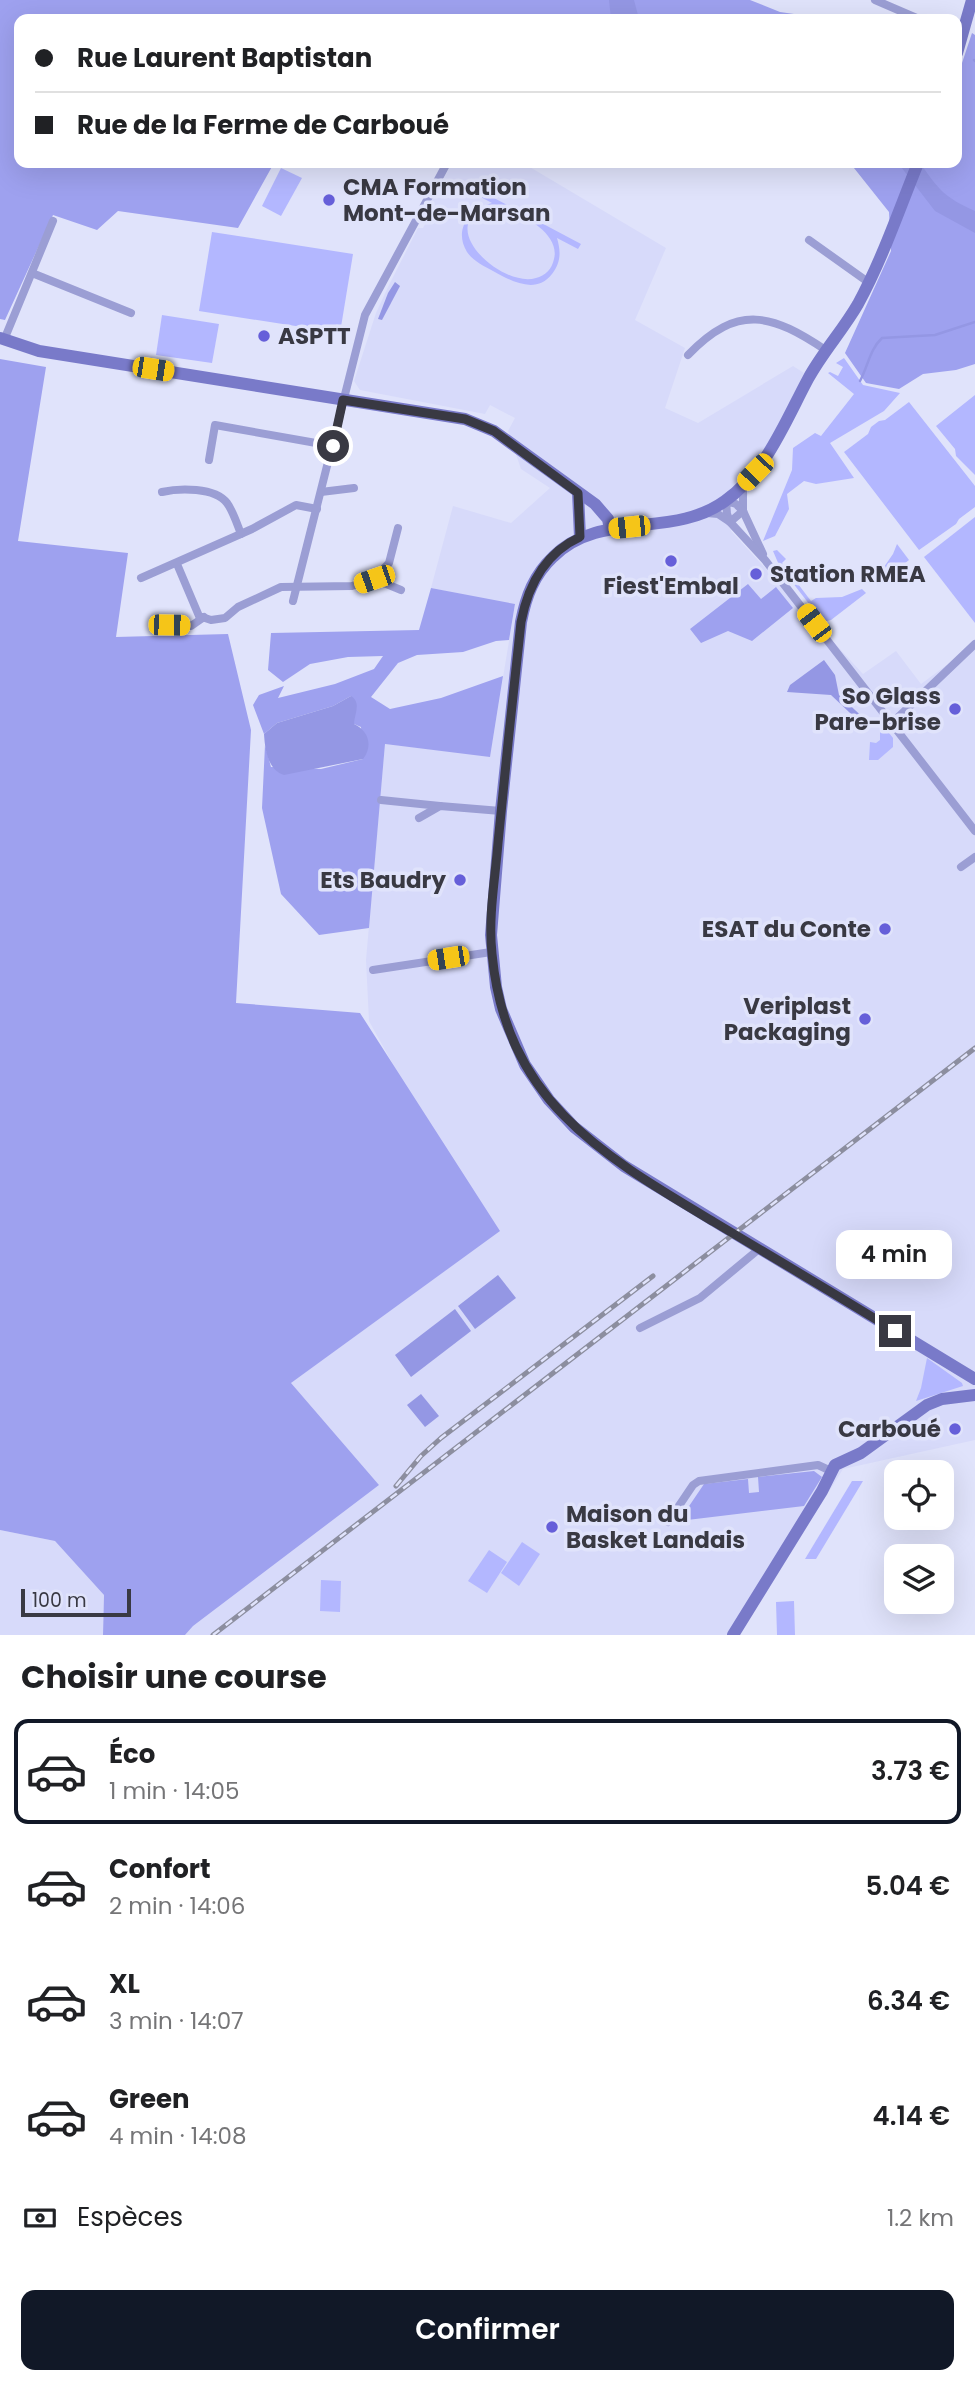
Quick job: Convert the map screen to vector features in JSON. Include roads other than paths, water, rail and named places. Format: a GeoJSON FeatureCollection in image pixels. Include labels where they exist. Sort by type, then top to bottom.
{"type":"FeatureCollection","features":[{"type":"Feature","properties":{"kind":"street"},"geometry":{"type":"LineString","coordinates":[[875,0],[907,14]]}},
{"type":"Feature","properties":{"kind":"street"},"geometry":{"type":"LineString","coordinates":[[962,30],[972,0]]}},
{"type":"Feature","properties":{"kind":"street"},"geometry":{"type":"LineString","coordinates":[[293,601],[365,315],[444,168]]}},
{"type":"Feature","properties":{"kind":"street"},"geometry":{"type":"LineString","coordinates":[[668,1522],[692,1485],[699,1481],[818,1465],[835,1466],[861,1453],[927,1405],[942,1399],[970,1395],[975,1381],[647,1182],[573,1127],[549,1100],[525,1065],[501,1009],[491,952],[492,904],[524,606],[536,576],[546,563],[564,546],[580,537],[610,529],[674,523],[706,513],[726,501],[743,485],[763,462],[810,375],[851,316],[916,168]]}},
{"type":"Feature","properties":{"kind":"street"},"geometry":{"type":"LineString","coordinates":[[53,221],[2,339],[39,351],[465,419],[494,431],[602,510],[610,529]]}},
{"type":"Feature","properties":{"kind":"street"},"geometry":{"type":"LineString","coordinates":[[809,240],[868,282]]}},
{"type":"Feature","properties":{"kind":"street"},"geometry":{"type":"LineString","coordinates":[[32,272],[131,313]]}},
{"type":"Feature","properties":{"kind":"street"},"geometry":{"type":"LineString","coordinates":[[688,355],[704,338],[746,318],[771,321],[799,332],[827,351]]}},
{"type":"Feature","properties":{"kind":"street"},"geometry":{"type":"LineString","coordinates":[[209,460],[216,420],[333,446]]}},
{"type":"Feature","properties":{"kind":"street"},"geometry":{"type":"LineString","coordinates":[[743,485],[743,511],[765,560]]}},
{"type":"Feature","properties":{"kind":"street"},"geometry":{"type":"LineString","coordinates":[[321,492],[336,496],[354,488]]}},
{"type":"Feature","properties":{"kind":"street"},"geometry":{"type":"LineString","coordinates":[[162,492],[175,489],[216,494],[227,502],[241,534]]}},
{"type":"Feature","properties":{"kind":"street"},"geometry":{"type":"LineString","coordinates":[[578,493],[580,537]]}},
{"type":"Feature","properties":{"kind":"street"},"geometry":{"type":"LineString","coordinates":[[726,501],[743,511]]}},
{"type":"Feature","properties":{"kind":"street"},"geometry":{"type":"LineString","coordinates":[[726,501],[730,522]]}},
{"type":"Feature","properties":{"kind":"street"},"geometry":{"type":"LineString","coordinates":[[141,578],[241,534],[296,505],[317,509]]}},
{"type":"Feature","properties":{"kind":"street"},"geometry":{"type":"LineString","coordinates":[[730,522],[743,511]]}},
{"type":"Feature","properties":{"kind":"street"},"geometry":{"type":"LineString","coordinates":[[706,513],[718,514],[730,522],[765,560],[974,827]]}},
{"type":"Feature","properties":{"kind":"street"},"geometry":{"type":"LineString","coordinates":[[177,564],[199,616],[211,620],[225,618],[238,607],[281,587],[352,586],[377,575],[389,563],[398,528]]}},
{"type":"Feature","properties":{"kind":"street"},"geometry":{"type":"LineString","coordinates":[[377,575],[384,583],[401,590]]}},
{"type":"Feature","properties":{"kind":"street"},"geometry":{"type":"LineString","coordinates":[[169,625],[191,626],[204,617]]}},
{"type":"Feature","properties":{"kind":"street"},"geometry":{"type":"LineString","coordinates":[[891,724],[975,644]]}},
{"type":"Feature","properties":{"kind":"street"},"geometry":{"type":"LineString","coordinates":[[381,800],[501,811]]}},
{"type":"Feature","properties":{"kind":"street"},"geometry":{"type":"LineString","coordinates":[[419,818],[440,806]]}},
{"type":"Feature","properties":{"kind":"street"},"geometry":{"type":"LineString","coordinates":[[961,867],[975,857]]}},
{"type":"Feature","properties":{"kind":"street"},"geometry":{"type":"LineString","coordinates":[[373,970],[491,952]]}},
{"type":"Feature","properties":{"kind":"street"},"geometry":{"type":"LineString","coordinates":[[640,1328],[700,1298],[759,1250]]}},
{"type":"Feature","properties":{"kind":"street"},"geometry":{"type":"LineString","coordinates":[[733,1635],[835,1466]]}},
{"type":"Feature","properties":{"kind":"waterway"},"geometry":{"type":"LineString","coordinates":[[860,381],[872,352],[882,338],[935,335],[975,322]]}},
{"type":"Feature","properties":{"kind":"railway"},"geometry":{"type":"LineString","coordinates":[[213,1635],[975,1048]]}},
{"type":"Feature","properties":{"kind":"railway"},"geometry":{"type":"LineString","coordinates":[[396,1486],[421,1456],[441,1438],[653,1276]]}},
{"type":"Feature","properties":{"kind":"place","name":"CMA Formation Mont-de-Marsan"},"geometry":{"type":"Point","coordinates":[329,200]}},
{"type":"Feature","properties":{"kind":"place","name":"ASPTT"},"geometry":{"type":"Point","coordinates":[264,336]}},
{"type":"Feature","properties":{"kind":"place","name":"Fiest'Embal"},"geometry":{"type":"Point","coordinates":[671,561]}},
{"type":"Feature","properties":{"kind":"place","name":"Station RMEA"},"geometry":{"type":"Point","coordinates":[756,574]}},
{"type":"Feature","properties":{"kind":"place","name":"So Glass Pare-brise"},"geometry":{"type":"Point","coordinates":[955,709]}},
{"type":"Feature","properties":{"kind":"place","name":"Ets Baudry"},"geometry":{"type":"Point","coordinates":[460,880]}},
{"type":"Feature","properties":{"kind":"place","name":"ESAT du Conte"},"geometry":{"type":"Point","coordinates":[885,929]}},
{"type":"Feature","properties":{"kind":"place","name":"Veriplast Packaging"},"geometry":{"type":"Point","coordinates":[865,1019]}},
{"type":"Feature","properties":{"kind":"place","name":"Carboué"},"geometry":{"type":"Point","coordinates":[955,1429]}},
{"type":"Feature","properties":{"kind":"place","name":"Maison du Basket Landais"},"geometry":{"type":"Point","coordinates":[552,1527]}}]}
